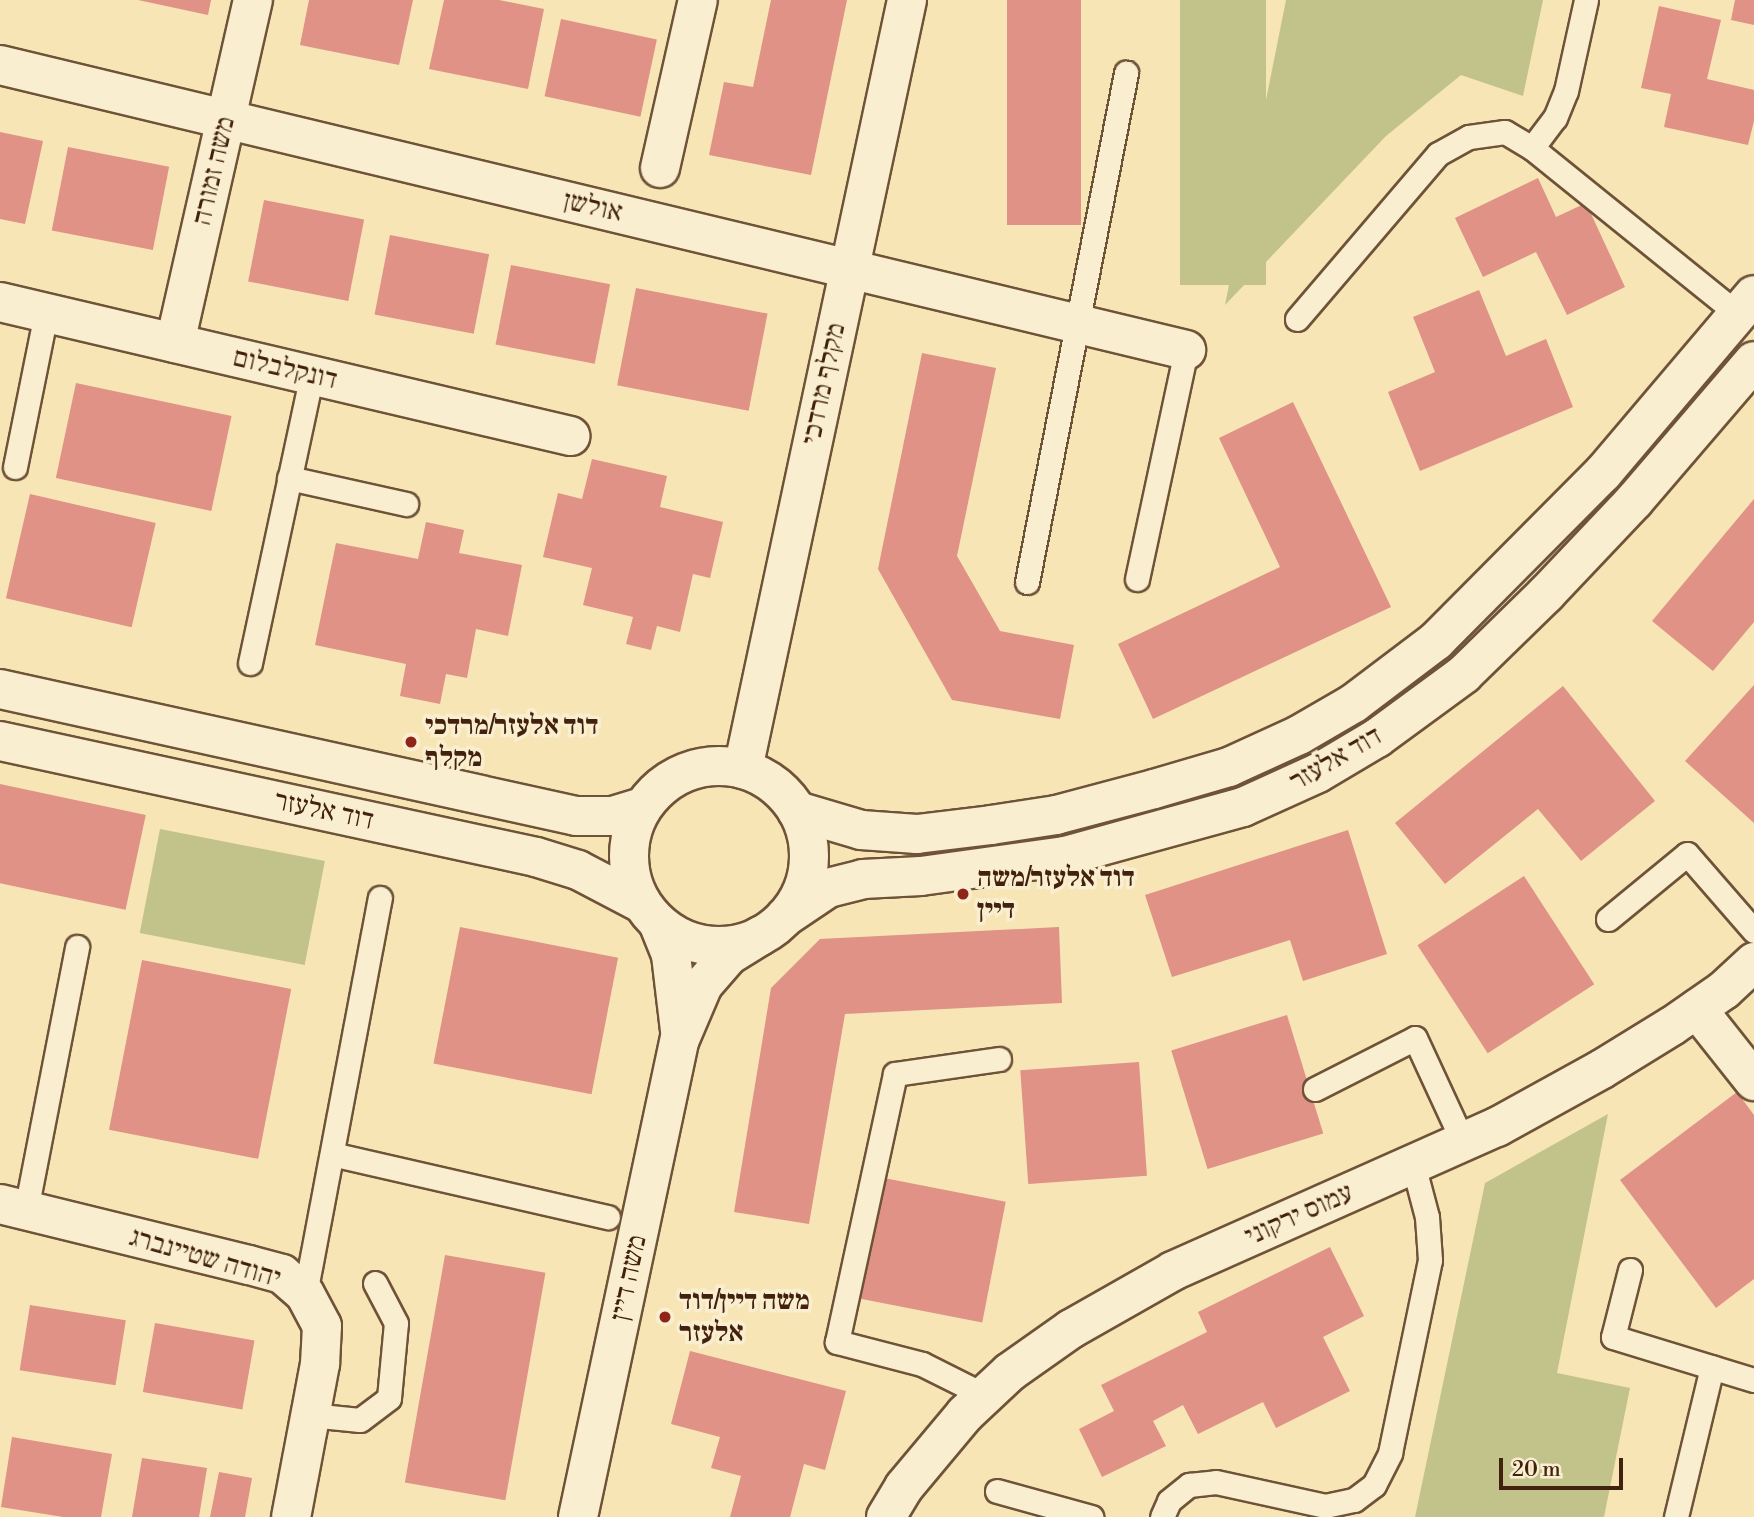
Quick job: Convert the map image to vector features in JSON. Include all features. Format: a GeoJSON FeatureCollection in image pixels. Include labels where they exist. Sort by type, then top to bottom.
{"type":"FeatureCollection","features":[{"type":"Feature","properties":{"kind":"street","name":"משה זמורה"},"geometry":{"type":"LineString","coordinates":[[175,343],[253,0]]}},
{"type":"Feature","properties":{"kind":"street"},"geometry":{"type":"LineString","coordinates":[[660,168],[698,0]]}},
{"type":"Feature","properties":{"kind":"street","name":"מקלף מרדכי"},"geometry":{"type":"LineString","coordinates":[[743,769],[907,0]]}},
{"type":"Feature","properties":{"kind":"street","name":"אולשן"},"geometry":{"type":"LineString","coordinates":[[0,65],[1186,350]]}},
{"type":"Feature","properties":{"kind":"street","name":"דונקלבלום"},"geometry":{"type":"LineString","coordinates":[[0,302],[570,436]]}},
{"type":"Feature","properties":{"kind":"street","name":"דוד אלעזר"},"geometry":{"type":"LineString","coordinates":[[797,811],[861,830],[917,834],[991,825],[1056,814],[1154,789],[1228,767],[1299,735],[1354,703],[1436,641],[1603,472],[1746,305]]}},
{"type":"Feature","properties":{"kind":"street","name":"דוד אלעזר"},"geometry":{"type":"LineString","coordinates":[[772,927],[828,888],[863,879],[921,876],[1065,856],[1243,807],[1318,773],[1377,738],[1464,674],[1546,594],[1634,501],[1754,361]]}},
{"type":"Feature","properties":{"kind":"street","name":"דוד אלעזר"},"geometry":{"type":"LineString","coordinates":[[0,689],[576,816],[612,816],[642,807]]}},
{"type":"Feature","properties":{"kind":"street","name":"דוד אלעזר"},"geometry":{"type":"LineString","coordinates":[[0,741],[536,857],[578,870],[650,914]]}},
{"type":"Feature","properties":{"kind":"street"},"geometry":{"type":"LineString","coordinates":[[715,765],[743,769],[765,777],[783,792],[797,811],[808,838],[808,866],[801,894],[772,927],[734,945],[708,946],[682,939],[650,914],[631,880],[628,856],[632,830],[642,807],[662,786],[687,771],[715,765]]}},
{"type":"Feature","properties":{"kind":"street","name":"משה דיין"},"geometry":{"type":"LineString","coordinates":[[650,914],[671,955],[678,993],[680,1039]]}},
{"type":"Feature","properties":{"kind":"street","name":"משה דיין"},"geometry":{"type":"LineString","coordinates":[[578,1517],[680,1039],[702,985],[728,956],[772,927]]}},
{"type":"Feature","properties":{"kind":"street","name":"עמוס ירקוני"},"geometry":{"type":"LineString","coordinates":[[886,1517],[904,1487],[965,1414],[1010,1372],[1071,1329],[1173,1270],[1463,1142],[1602,1069],[1724,990],[1754,962]]}},
{"type":"Feature","properties":{"kind":"street"},"geometry":{"type":"LineString","coordinates":[[1697,1009],[1754,1081]]}},
{"type":"Feature","properties":{"kind":"street","name":"יהודה שטיינברג"},"geometry":{"type":"LineString","coordinates":[[13,1207],[282,1274],[305,1294],[322,1326],[320,1364],[291,1517]]}},
{"type":"Feature","properties":{"kind":"lane"},"geometry":{"type":"LineString","coordinates":[[1532,148],[1555,118],[1566,91],[1586,0]]}},
{"type":"Feature","properties":{"kind":"lane"},"geometry":{"type":"LineString","coordinates":[[1027,582],[1126,73]]}},
{"type":"Feature","properties":{"kind":"lane"},"geometry":{"type":"LineString","coordinates":[[1297,319],[1438,154],[1469,137],[1505,132],[1532,148],[1746,305]]}},
{"type":"Feature","properties":{"kind":"lane"},"geometry":{"type":"LineString","coordinates":[[15,467],[46,313]]}},
{"type":"Feature","properties":{"kind":"lane"},"geometry":{"type":"LineString","coordinates":[[1137,579],[1186,350]]}},
{"type":"Feature","properties":{"kind":"lane"},"geometry":{"type":"LineString","coordinates":[[250,663],[312,375]]}},
{"type":"Feature","properties":{"kind":"lane"},"geometry":{"type":"LineString","coordinates":[[289,478],[406,503]]}},
{"type":"Feature","properties":{"kind":"lane"},"geometry":{"type":"LineString","coordinates":[[1608,919],[1687,854],[1754,932]]}},
{"type":"Feature","properties":{"kind":"lane"},"geometry":{"type":"LineString","coordinates":[[305,1294],[380,898]]}},
{"type":"Feature","properties":{"kind":"lane"},"geometry":{"type":"LineString","coordinates":[[13,1207],[77,947]]}},
{"type":"Feature","properties":{"kind":"lane"},"geometry":{"type":"LineString","coordinates":[[1315,1089],[1415,1038],[1463,1142]]}},
{"type":"Feature","properties":{"kind":"lane"},"geometry":{"type":"LineString","coordinates":[[985,1395],[922,1364],[837,1342],[895,1074],[999,1059]]}},
{"type":"Feature","properties":{"kind":"lane"},"geometry":{"type":"LineString","coordinates":[[332,1154],[608,1217]]}},
{"type":"Feature","properties":{"kind":"lane"},"geometry":{"type":"LineString","coordinates":[[1162,1517],[1169,1501],[1189,1485],[1216,1482],[1325,1507],[1354,1500],[1374,1485],[1390,1453],[1430,1260],[1427,1217],[1413,1164]]}},
{"type":"Feature","properties":{"kind":"lane"},"geometry":{"type":"LineString","coordinates":[[1630,1270],[1613,1337],[1754,1380]]}},
{"type":"Feature","properties":{"kind":"lane"},"geometry":{"type":"LineString","coordinates":[[310,1415],[360,1420],[389,1398],[396,1323],[375,1283]]}},
{"type":"Feature","properties":{"kind":"lane"},"geometry":{"type":"LineString","coordinates":[[1676,1517],[1712,1367]]}},
{"type":"Feature","properties":{"kind":"lane"},"geometry":{"type":"LineString","coordinates":[[997,1491],[1091,1517]]}},
{"type":"Feature","properties":{"kind":"green space"},"geometry":{"type":"Polygon","coordinates":[[[1180,0],[1266,0],[1266,285],[1180,285],[1180,0]]]}},
{"type":"Feature","properties":{"kind":"green space"},"geometry":{"type":"Polygon","coordinates":[[[1286,0],[1543,0],[1523,96],[1461,75],[1386,136],[1225,305],[1286,0]]]}},
{"type":"Feature","properties":{"kind":"green space"},"geometry":{"type":"Polygon","coordinates":[[[160,829],[325,861],[305,965],[140,933],[160,829]]]}},
{"type":"Feature","properties":{"kind":"green space"},"geometry":{"type":"Polygon","coordinates":[[[1608,1114],[1557,1373],[1630,1388],[1604,1517],[1415,1517],[1485,1183],[1608,1114]]]}},
{"type":"Feature","properties":{"kind":"building"},"geometry":{"type":"Polygon","coordinates":[[[138,0],[211,0],[208,15],[138,0]]]}},
{"type":"Feature","properties":{"kind":"building"},"geometry":{"type":"Polygon","coordinates":[[[309,0],[413,0],[399,65],[300,45],[309,0]]]}},
{"type":"Feature","properties":{"kind":"building"},"geometry":{"type":"Polygon","coordinates":[[[444,0],[499,0],[544,9],[528,89],[429,69],[444,0]]]}},
{"type":"Feature","properties":{"kind":"building"},"geometry":{"type":"Polygon","coordinates":[[[771,0],[847,0],[811,175],[709,155],[724,82],[753,87],[771,0]]]}},
{"type":"Feature","properties":{"kind":"building"},"geometry":{"type":"Polygon","coordinates":[[[1007,0],[1081,0],[1081,225],[1007,225],[1007,0]]]}},
{"type":"Feature","properties":{"kind":"building"},"geometry":{"type":"Polygon","coordinates":[[[1735,0],[1754,0],[1754,25],[1731,20],[1735,0]]]}},
{"type":"Feature","properties":{"kind":"building"},"geometry":{"type":"Polygon","coordinates":[[[1659,6],[1721,20],[1707,79],[1754,90],[1754,121],[1748,145],[1664,127],[1671,94],[1641,88],[1659,6]]]}},
{"type":"Feature","properties":{"kind":"building"},"geometry":{"type":"Polygon","coordinates":[[[561,19],[657,39],[640,117],[545,96],[561,19]]]}},
{"type":"Feature","properties":{"kind":"building"},"geometry":{"type":"Polygon","coordinates":[[[0,132],[43,141],[25,224],[0,219],[0,132]]]}},
{"type":"Feature","properties":{"kind":"building"},"geometry":{"type":"Polygon","coordinates":[[[68,147],[169,167],[153,250],[52,230],[68,147]]]}},
{"type":"Feature","properties":{"kind":"building"},"geometry":{"type":"Polygon","coordinates":[[[1538,178],[1556,217],[1586,203],[1625,287],[1567,315],[1536,252],[1483,277],[1455,218],[1538,178]]]}},
{"type":"Feature","properties":{"kind":"building"},"geometry":{"type":"Polygon","coordinates":[[[264,200],[364,219],[348,301],[248,281],[264,200]]]}},
{"type":"Feature","properties":{"kind":"building"},"geometry":{"type":"Polygon","coordinates":[[[390,235],[489,254],[474,334],[375,315],[390,235]]]}},
{"type":"Feature","properties":{"kind":"building"},"geometry":{"type":"Polygon","coordinates":[[[511,265],[610,284],[595,364],[496,345],[511,265]]]}},
{"type":"Feature","properties":{"kind":"building"},"geometry":{"type":"Polygon","coordinates":[[[636,288],[768,314],[749,411],[617,385],[636,288]]]}},
{"type":"Feature","properties":{"kind":"building"},"geometry":{"type":"Polygon","coordinates":[[[1479,290],[1506,356],[1546,339],[1573,407],[1420,471],[1388,392],[1435,372],[1413,317],[1479,290]]]}},
{"type":"Feature","properties":{"kind":"building"},"geometry":{"type":"Polygon","coordinates":[[[922,353],[996,368],[957,556],[1000,631],[1074,645],[1060,719],[952,700],[878,569],[922,353]]]}},
{"type":"Feature","properties":{"kind":"building"},"geometry":{"type":"Polygon","coordinates":[[[76,383],[232,416],[211,511],[56,478],[76,383]]]}},
{"type":"Feature","properties":{"kind":"building"},"geometry":{"type":"Polygon","coordinates":[[[1293,402],[1391,607],[1153,719],[1118,644],[1280,567],[1219,438],[1293,402]]]}},
{"type":"Feature","properties":{"kind":"building"},"geometry":{"type":"Polygon","coordinates":[[[592,459],[667,476],[660,507],[723,522],[710,578],[693,574],[680,632],[657,626],[651,650],[626,644],[633,617],[583,605],[592,568],[543,557],[558,493],[582,499],[592,459]]]}},
{"type":"Feature","properties":{"kind":"building"},"geometry":{"type":"Polygon","coordinates":[[[30,494],[156,523],[132,627],[6,598],[30,494]]]}},
{"type":"Feature","properties":{"kind":"building"},"geometry":{"type":"Polygon","coordinates":[[[1754,499],[1754,622],[1713,671],[1652,621],[1754,499]]]}},
{"type":"Feature","properties":{"kind":"building"},"geometry":{"type":"Polygon","coordinates":[[[426,522],[464,530],[459,553],[522,565],[508,636],[476,629],[467,678],[446,674],[440,704],[400,696],[406,664],[315,645],[336,543],[418,559],[426,522]]]}},
{"type":"Feature","properties":{"kind":"building"},"geometry":{"type":"Polygon","coordinates":[[[1754,685],[1754,823],[1685,761],[1754,685]]]}},
{"type":"Feature","properties":{"kind":"building"},"geometry":{"type":"Polygon","coordinates":[[[1563,686],[1655,801],[1581,861],[1538,809],[1445,884],[1395,823],[1563,686]]]}},
{"type":"Feature","properties":{"kind":"building"},"geometry":{"type":"Polygon","coordinates":[[[0,784],[146,815],[126,910],[0,883],[0,784]]]}},
{"type":"Feature","properties":{"kind":"building"},"geometry":{"type":"Polygon","coordinates":[[[1348,830],[1387,954],[1303,981],[1290,940],[1172,977],[1145,895],[1348,830]]]}},
{"type":"Feature","properties":{"kind":"building"},"geometry":{"type":"Polygon","coordinates":[[[1524,876],[1594,984],[1488,1053],[1417,945],[1524,876]]]}},
{"type":"Feature","properties":{"kind":"building"},"geometry":{"type":"Polygon","coordinates":[[[460,927],[618,958],[592,1094],[433,1063],[460,927]]]}},
{"type":"Feature","properties":{"kind":"building"},"geometry":{"type":"Polygon","coordinates":[[[1059,927],[1062,1003],[845,1014],[809,1224],[734,1212],[771,988],[820,939],[1059,927]]]}},
{"type":"Feature","properties":{"kind":"building"},"geometry":{"type":"Polygon","coordinates":[[[142,960],[291,989],[258,1159],[109,1130],[142,960]]]}},
{"type":"Feature","properties":{"kind":"building"},"geometry":{"type":"Polygon","coordinates":[[[1287,1015],[1323,1134],[1208,1169],[1171,1050],[1287,1015]]]}},
{"type":"Feature","properties":{"kind":"building"},"geometry":{"type":"Polygon","coordinates":[[[1139,1062],[1147,1176],[1028,1184],[1020,1070],[1139,1062]]]}},
{"type":"Feature","properties":{"kind":"building"},"geometry":{"type":"Polygon","coordinates":[[[1737,1092],[1754,1115],[1754,1279],[1716,1308],[1620,1180],[1737,1092]]]}},
{"type":"Feature","properties":{"kind":"building"},"geometry":{"type":"Polygon","coordinates":[[[884,1178],[1006,1202],[982,1322],[861,1299],[884,1178]]]}},
{"type":"Feature","properties":{"kind":"building"},"geometry":{"type":"Polygon","coordinates":[[[1330,1247],[1364,1316],[1323,1337],[1350,1391],[1276,1428],[1263,1402],[1198,1434],[1183,1405],[1153,1421],[1166,1446],[1102,1477],[1079,1429],[1114,1411],[1101,1385],[1207,1332],[1198,1312],[1330,1247]]]}},
{"type":"Feature","properties":{"kind":"building"},"geometry":{"type":"Polygon","coordinates":[[[445,1255],[545,1273],[505,1500],[405,1482],[445,1255]]]}},
{"type":"Feature","properties":{"kind":"building"},"geometry":{"type":"Polygon","coordinates":[[[30,1305],[126,1320],[115,1385],[20,1370],[30,1305]]]}},
{"type":"Feature","properties":{"kind":"building"},"geometry":{"type":"Polygon","coordinates":[[[155,1323],[254,1341],[242,1409],[143,1392],[155,1323]]]}},
{"type":"Feature","properties":{"kind":"building"},"geometry":{"type":"Polygon","coordinates":[[[690,1351],[846,1391],[825,1470],[804,1464],[790,1517],[730,1517],[741,1476],[711,1468],[720,1437],[671,1424],[690,1351]]]}},
{"type":"Feature","properties":{"kind":"building"},"geometry":{"type":"Polygon","coordinates":[[[12,1437],[112,1454],[101,1517],[63,1517],[1,1507],[12,1437]]]}},
{"type":"Feature","properties":{"kind":"building"},"geometry":{"type":"Polygon","coordinates":[[[142,1458],[207,1468],[199,1517],[132,1517],[142,1458]]]}},
{"type":"Feature","properties":{"kind":"building"},"geometry":{"type":"Polygon","coordinates":[[[219,1472],[252,1478],[245,1517],[210,1517],[219,1472]]]}},
{"type":"Feature","properties":{"kind":"place","name":"דוד אלעזר/מרדכי מקלף"},"geometry":{"type":"Point","coordinates":[411,742]}},
{"type":"Feature","properties":{"kind":"place","name":"דוד אלעזר/משה דיין"},"geometry":{"type":"Point","coordinates":[963,894]}},
{"type":"Feature","properties":{"kind":"place","name":"משה דיין/דוד אלעזר"},"geometry":{"type":"Point","coordinates":[665,1317]}}]}
